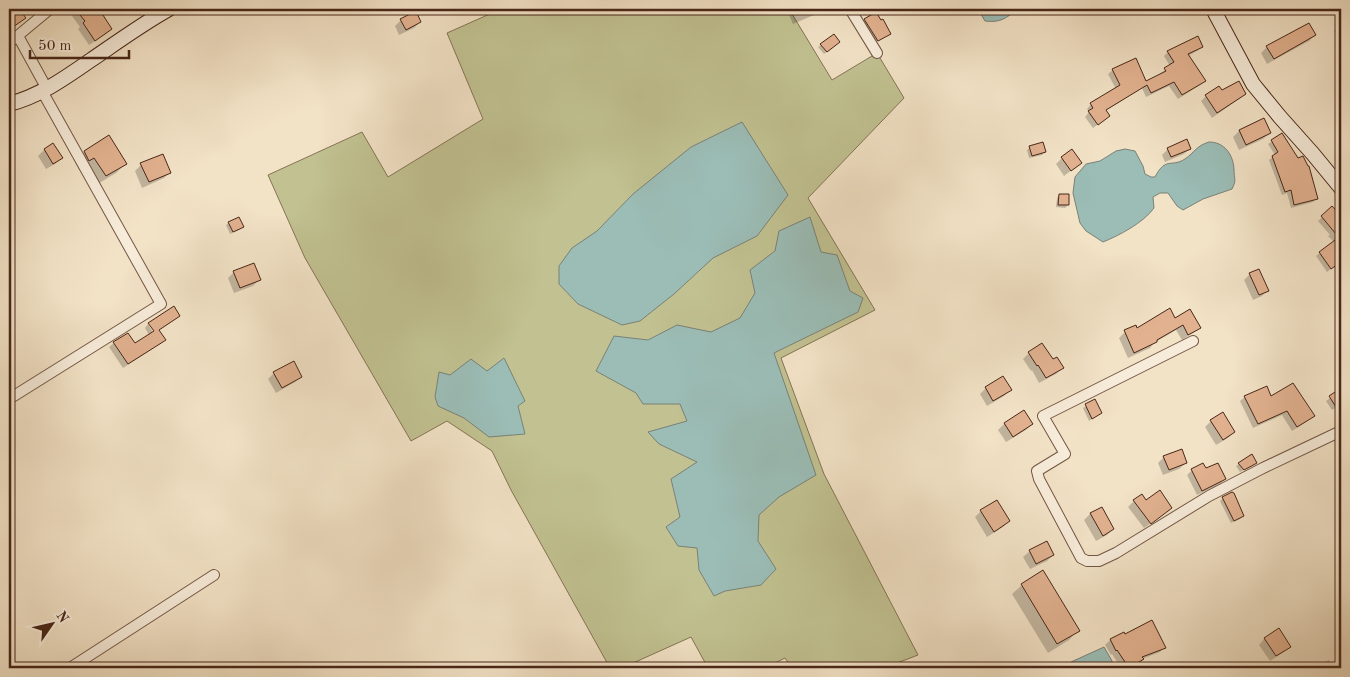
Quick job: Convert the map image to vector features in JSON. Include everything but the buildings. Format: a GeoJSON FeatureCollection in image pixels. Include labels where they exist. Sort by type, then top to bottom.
{"type":"FeatureCollection","features":[{"type":"Feature","properties":{"kind":"street"},"geometry":{"type":"LineString","coordinates":[[9,43],[50,9]]}},
{"type":"Feature","properties":{"kind":"street"},"geometry":{"type":"LineString","coordinates":[[9,104],[33,96],[61,81],[149,20],[169,9]]}},
{"type":"Feature","properties":{"kind":"street"},"geometry":{"type":"LineString","coordinates":[[850,9],[877,53]]}},
{"type":"Feature","properties":{"kind":"street"},"geometry":{"type":"LineString","coordinates":[[1213,9],[1253,84],[1341,188]]}},
{"type":"Feature","properties":{"kind":"street"},"geometry":{"type":"LineString","coordinates":[[9,400],[161,304],[45,90],[18,36]]}},
{"type":"Feature","properties":{"kind":"street"},"geometry":{"type":"LineString","coordinates":[[1193,341],[1043,416],[1065,454],[1038,471],[1040,479],[1081,558],[1087,561],[1099,561],[1116,553],[1209,496],[1341,431]]}},
{"type":"Feature","properties":{"kind":"street"},"geometry":{"type":"LineString","coordinates":[[70,668],[214,575]]}},
{"type":"Feature","properties":{"kind":"green space"},"geometry":{"type":"Polygon","coordinates":[[[501,9],[789,9],[832,80],[877,53],[904,98],[808,198],[875,310],[781,358],[824,474],[918,655],[884,668],[792,668],[785,658],[765,668],[708,668],[691,637],[622,668],[610,668],[511,490],[492,451],[447,421],[411,441],[305,258],[268,175],[362,132],[388,177],[483,119],[447,33],[501,9]]]}},
{"type":"Feature","properties":{"kind":"water"},"geometry":{"type":"Polygon","coordinates":[[[978,9],[1018,9],[1003,19],[985,21],[978,9]]]}},
{"type":"Feature","properties":{"kind":"water"},"geometry":{"type":"Polygon","coordinates":[[[742,122],[788,195],[757,236],[713,258],[674,294],[640,321],[622,325],[578,304],[559,284],[559,266],[572,248],[597,231],[633,194],[691,147],[742,122]]]}},
{"type":"Feature","properties":{"kind":"water"},"geometry":{"type":"Polygon","coordinates":[[[1209,142],[1219,144],[1227,150],[1232,158],[1235,179],[1232,189],[1203,199],[1183,210],[1177,206],[1168,193],[1160,193],[1153,197],[1154,208],[1144,219],[1124,232],[1103,242],[1086,231],[1080,223],[1073,193],[1075,177],[1086,164],[1100,161],[1116,151],[1125,149],[1135,151],[1145,174],[1155,177],[1166,164],[1185,159],[1198,147],[1209,142]]]}},
{"type":"Feature","properties":{"kind":"water"},"geometry":{"type":"Polygon","coordinates":[[[810,217],[821,252],[837,255],[850,291],[863,298],[858,312],[774,353],[816,475],[779,497],[759,515],[758,541],[776,569],[761,585],[725,591],[714,596],[699,570],[697,548],[678,546],[666,527],[680,517],[671,479],[697,462],[659,444],[648,432],[687,421],[680,404],[643,404],[636,393],[596,371],[614,336],[648,340],[677,325],[711,332],[740,318],[755,293],[750,270],[775,251],[779,231],[810,217]]]}},
{"type":"Feature","properties":{"kind":"water"},"geometry":{"type":"Polygon","coordinates":[[[504,358],[525,401],[518,406],[525,434],[489,437],[464,418],[438,406],[435,397],[439,372],[450,375],[471,359],[487,371],[504,358]]]}},
{"type":"Feature","properties":{"kind":"water"},"geometry":{"type":"Polygon","coordinates":[[[1104,647],[1112,661],[1111,668],[1074,668],[1071,662],[1104,647]]]}}]}
